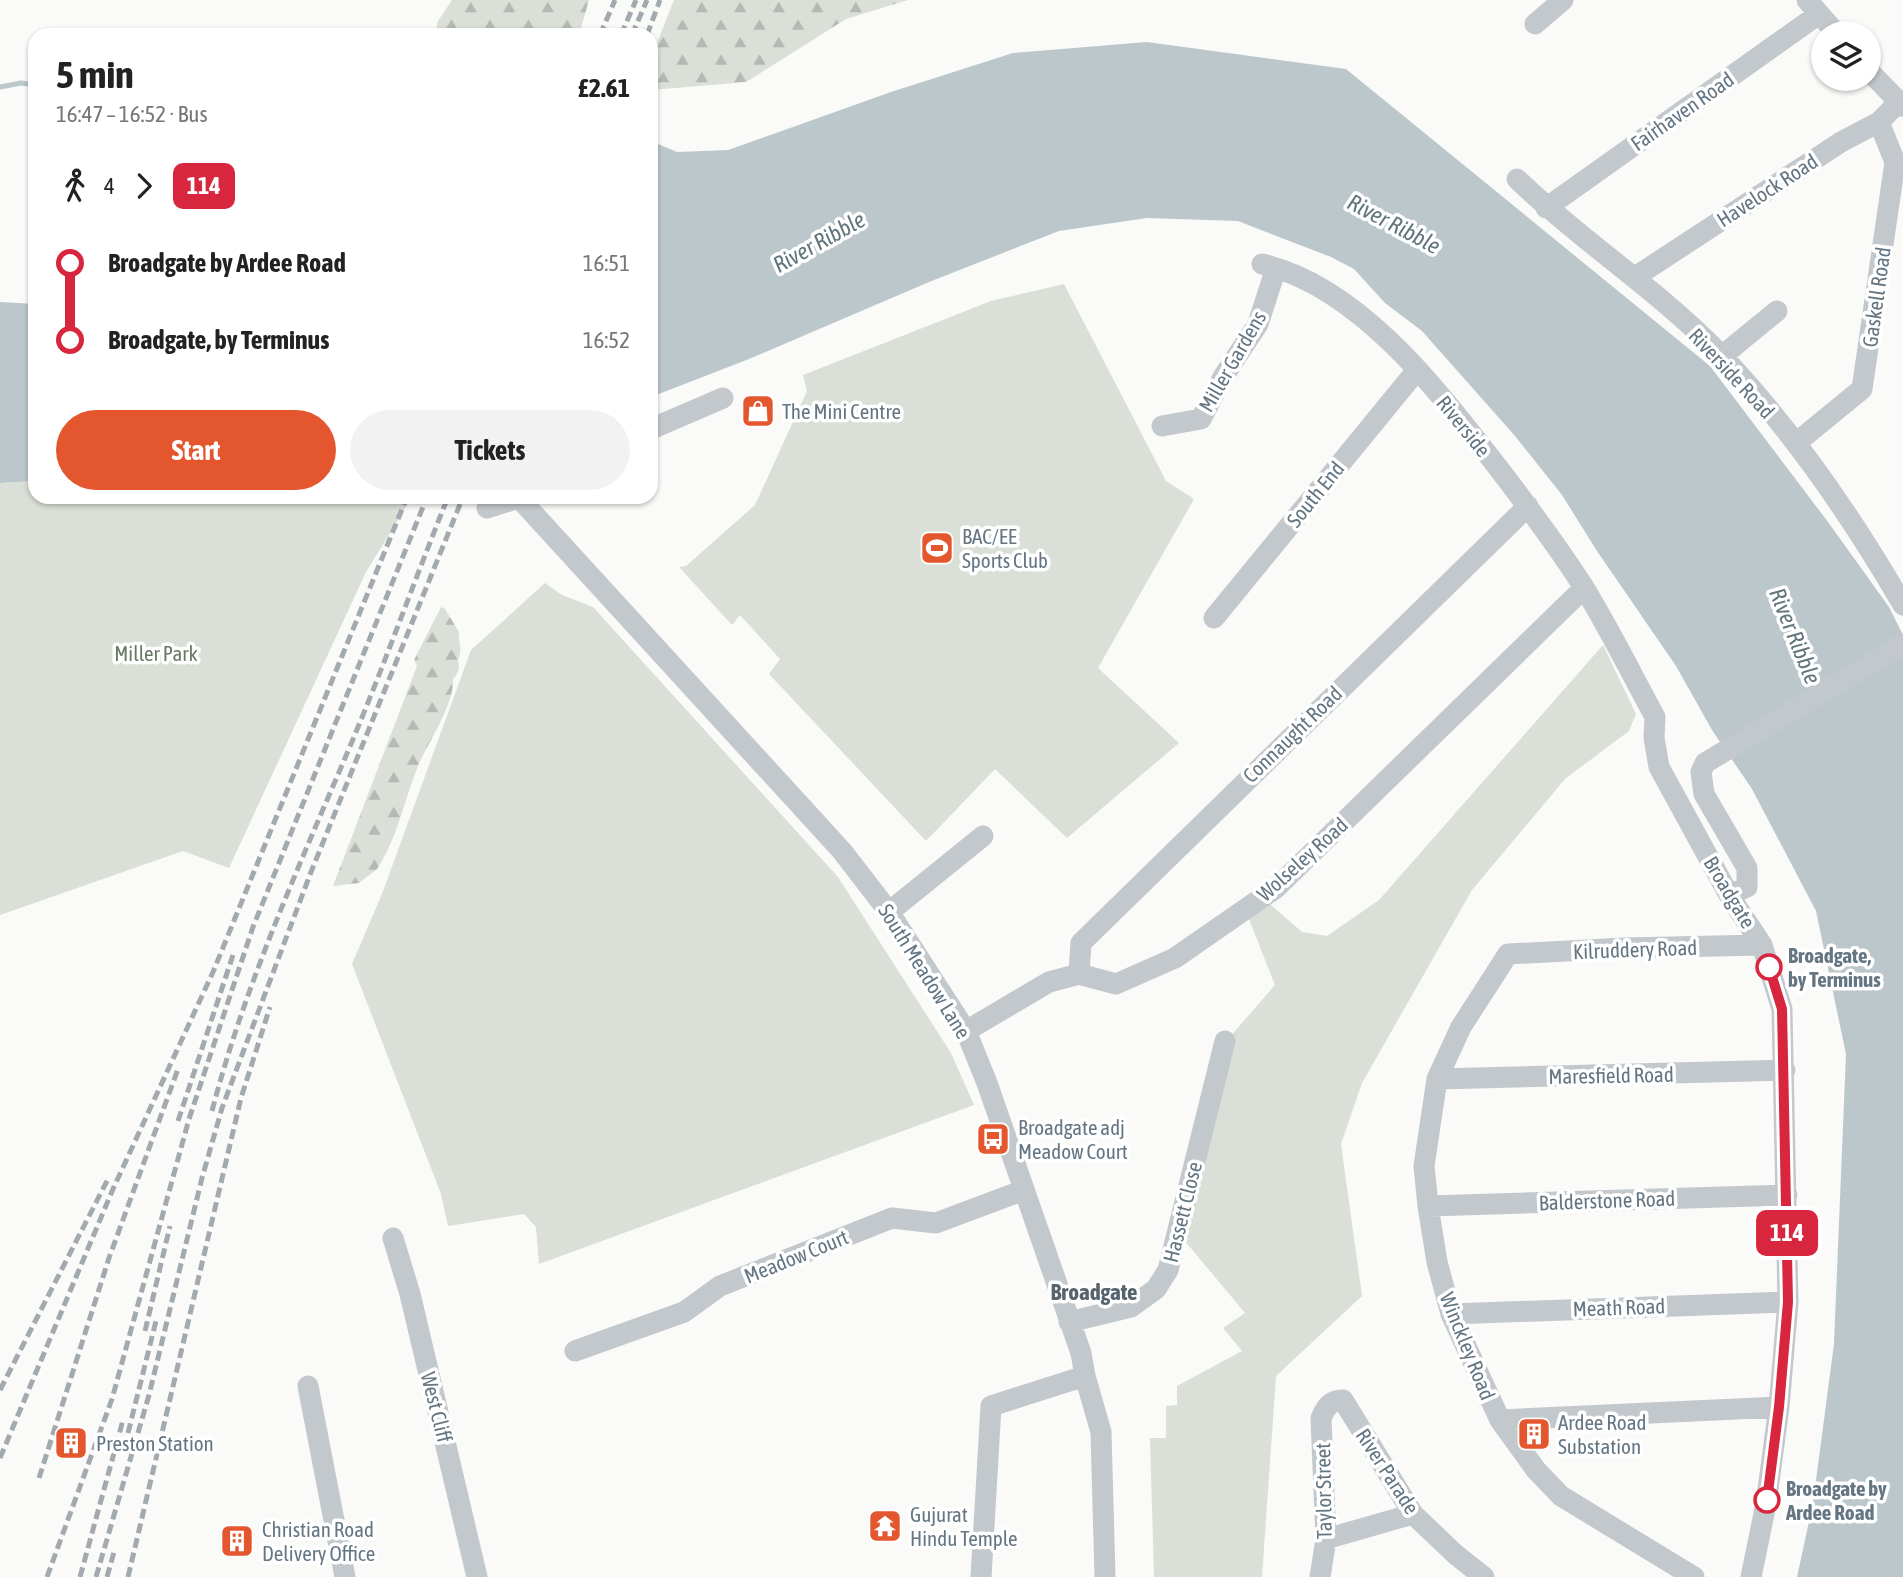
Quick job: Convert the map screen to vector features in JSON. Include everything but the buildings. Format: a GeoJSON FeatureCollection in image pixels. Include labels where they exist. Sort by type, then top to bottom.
{"type":"FeatureCollection","features":[{"type":"Feature","properties":{"kind":"street"},"geometry":{"type":"LineString","coordinates":[[1535,24],[1563,0]]}},
{"type":"Feature","properties":{"kind":"street"},"geometry":{"type":"LineString","coordinates":[[1813,7],[1825,21]]}},
{"type":"Feature","properties":{"kind":"street","name":"Fairhaven Road"},"geometry":{"type":"LineString","coordinates":[[1546,208],[1813,7]]}},
{"type":"Feature","properties":{"kind":"street"},"geometry":{"type":"LineString","coordinates":[[1881,84],[1900,105]]}},
{"type":"Feature","properties":{"kind":"street","name":"Havelock Road"},"geometry":{"type":"LineString","coordinates":[[1635,277],[1841,142],[1879,122],[1900,105]]}},
{"type":"Feature","properties":{"kind":"street","name":"Gaskell Road"},"geometry":{"type":"LineString","coordinates":[[1796,443],[1863,389],[1895,162],[1879,122]]}},
{"type":"Feature","properties":{"kind":"street","name":"Riverside Road"},"geometry":{"type":"LineString","coordinates":[[1517,179],[1546,208],[1635,277],[1722,356],[1796,443],[1880,565],[1903,605]]}},
{"type":"Feature","properties":{"kind":"street","name":"Riverside"},"geometry":{"type":"LineString","coordinates":[[1269,266],[1322,289],[1347,306],[1417,370],[1528,506],[1584,588],[1614,642]]}},
{"type":"Feature","properties":{"kind":"street","name":"Miller Gardens"},"geometry":{"type":"LineString","coordinates":[[1162,426],[1201,419],[1223,377],[1258,324],[1269,266]]}},
{"type":"Feature","properties":{"kind":"street"},"geometry":{"type":"LineString","coordinates":[[1722,356],[1777,312]]}},
{"type":"Feature","properties":{"kind":"street","name":"South End"},"geometry":{"type":"LineString","coordinates":[[1214,618],[1417,370]]}},
{"type":"Feature","properties":{"kind":"street"},"geometry":{"type":"LineString","coordinates":[[658,426],[723,398]]}},
{"type":"Feature","properties":{"kind":"street"},"geometry":{"type":"LineString","coordinates":[[487,508],[501,504]]}},
{"type":"Feature","properties":{"kind":"street","name":"South Meadow Lane"},"geometry":{"type":"LineString","coordinates":[[526,504],[842,851],[889,912],[966,1031],[987,1083],[1082,1353],[1101,1432],[1105,1577]]}},
{"type":"Feature","properties":{"kind":"street","name":"Connaught Road"},"geometry":{"type":"LineString","coordinates":[[1079,974],[1081,943],[1438,591],[1528,506]]}},
{"type":"Feature","properties":{"kind":"street","name":"Wolseley Road"},"geometry":{"type":"LineString","coordinates":[[1079,974],[1116,984],[1175,958],[1276,888],[1584,588]]}},
{"type":"Feature","properties":{"kind":"street","name":"Broadgate"},"geometry":{"type":"LineString","coordinates":[[1614,642],[1655,717],[1654,738],[1659,767],[1728,895],[1762,945],[1782,1009],[1788,1302],[1779,1407],[1766,1504],[1751,1577]]}},
{"type":"Feature","properties":{"kind":"street"},"geometry":{"type":"LineString","coordinates":[[1728,895],[1747,887],[1747,868],[1704,794],[1701,772],[1705,763],[1903,644]]}},
{"type":"Feature","properties":{"kind":"street"},"geometry":{"type":"LineString","coordinates":[[889,912],[984,836]]}},
{"type":"Feature","properties":{"kind":"street","name":"Kilruddery Road"},"geometry":{"type":"LineString","coordinates":[[1508,954],[1762,945]]}},
{"type":"Feature","properties":{"kind":"street","name":"Winckley Road"},"geometry":{"type":"LineString","coordinates":[[1508,954],[1461,1027],[1437,1079],[1424,1166],[1437,1262],[1451,1314],[1500,1420],[1536,1470],[1561,1496],[1694,1577]]}},
{"type":"Feature","properties":{"kind":"street"},"geometry":{"type":"LineString","coordinates":[[966,1031],[1049,982],[1079,974]]}},
{"type":"Feature","properties":{"kind":"street","name":"Hassett Close"},"geometry":{"type":"LineString","coordinates":[[1069,1322],[1131,1307],[1156,1289],[1168,1270],[1224,1041]]}},
{"type":"Feature","properties":{"kind":"street","name":"Maresfield Road"},"geometry":{"type":"LineString","coordinates":[[1437,1079],[1785,1070]]}},
{"type":"Feature","properties":{"kind":"street","name":"Meadow Court"},"geometry":{"type":"LineString","coordinates":[[575,1351],[684,1312],[720,1286],[892,1218],[936,1223],[1024,1190]]}},
{"type":"Feature","properties":{"kind":"street","name":"Balderstone Road"},"geometry":{"type":"LineString","coordinates":[[1428,1206],[1787,1195]]}},
{"type":"Feature","properties":{"kind":"street","name":"West Cliff"},"geometry":{"type":"LineString","coordinates":[[393,1238],[410,1294],[477,1577]]}},
{"type":"Feature","properties":{"kind":"street","name":"Meath Road"},"geometry":{"type":"LineString","coordinates":[[1451,1314],[1788,1302]]}},
{"type":"Feature","properties":{"kind":"street"},"geometry":{"type":"LineString","coordinates":[[981,1577],[992,1406],[1086,1376]]}},
{"type":"Feature","properties":{"kind":"street"},"geometry":{"type":"LineString","coordinates":[[308,1386],[345,1577]]}},
{"type":"Feature","properties":{"kind":"street","name":"River Parade"},"geometry":{"type":"LineString","coordinates":[[1326,1407],[1334,1400],[1343,1400],[1413,1514],[1484,1577]]}},
{"type":"Feature","properties":{"kind":"street","name":"Taylor Street"},"geometry":{"type":"LineString","coordinates":[[1320,1577],[1326,1539],[1321,1418],[1326,1407]]}},
{"type":"Feature","properties":{"kind":"street"},"geometry":{"type":"LineString","coordinates":[[1500,1420],[1779,1407]]}},
{"type":"Feature","properties":{"kind":"street"},"geometry":{"type":"LineString","coordinates":[[1326,1539],[1413,1514]]}},
{"type":"Feature","properties":{"kind":"green space"},"geometry":{"type":"Polygon","coordinates":[[[452,0],[589,0],[581,28],[436,28],[452,0]]]}},
{"type":"Feature","properties":{"kind":"green space"},"geometry":{"type":"Polygon","coordinates":[[[674,0],[908,0],[846,19],[746,82],[658,89],[658,40],[674,0]]]}},
{"type":"Feature","properties":{"kind":"green space","name":"BAC/EE Sports Club"},"geometry":{"type":"Polygon","coordinates":[[[1064,284],[1166,481],[1194,499],[1098,668],[1179,743],[1067,838],[995,769],[926,841],[769,674],[780,659],[740,615],[732,625],[679,567],[686,566],[755,505],[807,391],[803,375],[991,301],[1064,284]]]}},
{"type":"Feature","properties":{"kind":"green space","name":"Miller Park"},"geometry":{"type":"Polygon","coordinates":[[[28,481],[28,504],[408,504],[366,572],[229,868],[183,851],[0,915],[0,483],[28,481]]]}},
{"type":"Feature","properties":{"kind":"green space"},"geometry":{"type":"Polygon","coordinates":[[[545,583],[562,595],[593,607],[838,877],[951,1053],[974,1105],[539,1264],[536,1227],[524,1214],[448,1226],[441,1194],[352,964],[382,894],[471,650],[545,583]]]}},
{"type":"Feature","properties":{"kind":"green space"},"geometry":{"type":"Polygon","coordinates":[[[441,607],[459,632],[459,668],[453,679],[449,701],[420,761],[393,838],[377,869],[359,883],[333,886],[417,666],[414,660],[441,607]]]}},
{"type":"Feature","properties":{"kind":"green space"},"geometry":{"type":"Polygon","coordinates":[[[1603,645],[1636,714],[1629,731],[1565,779],[1472,890],[1362,1083],[1341,1144],[1362,1296],[1276,1376],[1262,1577],[1154,1577],[1150,1438],[1166,1438],[1166,1406],[1177,1405],[1177,1386],[1242,1351],[1223,1328],[1245,1313],[1179,1234],[1229,1038],[1275,985],[1247,914],[1265,900],[1302,932],[1327,936],[1379,900],[1603,645]]]}},
{"type":"Feature","properties":{"kind":"water","name":"River Ribble"},"geometry":{"type":"Polygon","coordinates":[[[1147,42],[1346,69],[1710,366],[1889,607],[1903,635],[1903,1577],[1797,1577],[1813,1503],[1834,1344],[1846,1054],[1816,911],[1752,789],[1712,730],[1676,666],[1562,495],[1515,436],[1422,331],[1385,303],[1354,269],[1331,257],[1238,221],[1147,218],[1059,231],[658,394],[658,144],[677,152],[728,150],[891,92],[1013,53],[1147,42]]]}},
{"type":"Feature","properties":{"kind":"water"},"geometry":{"type":"Polygon","coordinates":[[[0,302],[28,304],[28,481],[0,483],[0,302]]]}},
{"type":"Feature","properties":{"kind":"waterway"},"geometry":{"type":"LineString","coordinates":[[0,87],[28,84]]}},
{"type":"Feature","properties":{"kind":"railway"},"geometry":{"type":"LineString","coordinates":[[603,28],[615,0]]}},
{"type":"Feature","properties":{"kind":"railway"},"geometry":{"type":"LineString","coordinates":[[624,28],[636,0]]}},
{"type":"Feature","properties":{"kind":"railway"},"geometry":{"type":"LineString","coordinates":[[635,28],[647,0]]}},
{"type":"Feature","properties":{"kind":"railway"},"geometry":{"type":"LineString","coordinates":[[650,28],[660,0]]}},
{"type":"Feature","properties":{"kind":"railway"},"geometry":{"type":"LineString","coordinates":[[0,1458],[113,1189],[213,972],[404,504]]}},
{"type":"Feature","properties":{"kind":"railway"},"geometry":{"type":"LineString","coordinates":[[47,1577],[112,1399],[189,1119],[253,927],[424,504]]}},
{"type":"Feature","properties":{"kind":"railway"},"geometry":{"type":"LineString","coordinates":[[212,1111],[240,1017],[257,971],[364,713],[445,504]]}},
{"type":"Feature","properties":{"kind":"railway"},"geometry":{"type":"LineString","coordinates":[[96,1577],[149,1395],[202,1178],[222,1108],[311,872],[460,504]]}},
{"type":"Feature","properties":{"kind":"railway"},"geometry":{"type":"LineString","coordinates":[[178,1121],[233,955]]}},
{"type":"Feature","properties":{"kind":"railway"},"geometry":{"type":"LineString","coordinates":[[128,1577],[241,1098],[270,1007]]}},
{"type":"Feature","properties":{"kind":"railway"},"geometry":{"type":"LineString","coordinates":[[39,1478],[109,1258],[178,1069]]}},
{"type":"Feature","properties":{"kind":"railway"},"geometry":{"type":"LineString","coordinates":[[0,1390],[108,1179]]}},
{"type":"Feature","properties":{"kind":"railway"},"geometry":{"type":"LineString","coordinates":[[145,1331],[170,1226]]}},
{"type":"Feature","properties":{"kind":"railway"},"geometry":{"type":"LineString","coordinates":[[128,1433],[156,1321]]}},
{"type":"Feature","properties":{"kind":"railway"},"geometry":{"type":"LineString","coordinates":[[80,1577],[123,1420]]}},
{"type":"Feature","properties":{"kind":"railway"},"geometry":{"type":"LineString","coordinates":[[107,1577],[114,1552]]}},
{"type":"Feature","properties":{"kind":"bus line","name":"114"},"geometry":{"type":"LineString","coordinates":[[1767,1500],[1779,1407],[1788,1302],[1782,1009],[1769,967]]}},
{"type":"Feature","properties":{"kind":"place","name":"The Mini Centre"},"geometry":{"type":"Point","coordinates":[758,411]}},
{"type":"Feature","properties":{"kind":"place","name":"BAC/EE Sports Club"},"geometry":{"type":"Point","coordinates":[937,548]}},
{"type":"Feature","properties":{"kind":"place","name":"Broadgate, by Terminus"},"geometry":{"type":"Point","coordinates":[1769,967]}},
{"type":"Feature","properties":{"kind":"place","name":"Broadgate adj Meadow Court"},"geometry":{"type":"Point","coordinates":[993,1139]}},
{"type":"Feature","properties":{"kind":"place","name":"Ardee Road Substation"},"geometry":{"type":"Point","coordinates":[1534,1434]}},
{"type":"Feature","properties":{"kind":"place","name":"Preston Station"},"geometry":{"type":"Point","coordinates":[71,1443]}},
{"type":"Feature","properties":{"kind":"place","name":"Broadgate by Ardee Road"},"geometry":{"type":"Point","coordinates":[1767,1500]}},
{"type":"Feature","properties":{"kind":"place","name":"Gujurat Hindu Temple"},"geometry":{"type":"Point","coordinates":[885,1526]}},
{"type":"Feature","properties":{"kind":"place","name":"Christian Road Delivery Office"},"geometry":{"type":"Point","coordinates":[237,1541]}},
{"type":"Feature","properties":{"kind":"district","name":"Broadgate"},"geometry":{"type":"Point","coordinates":[1094,1292]}}]}
